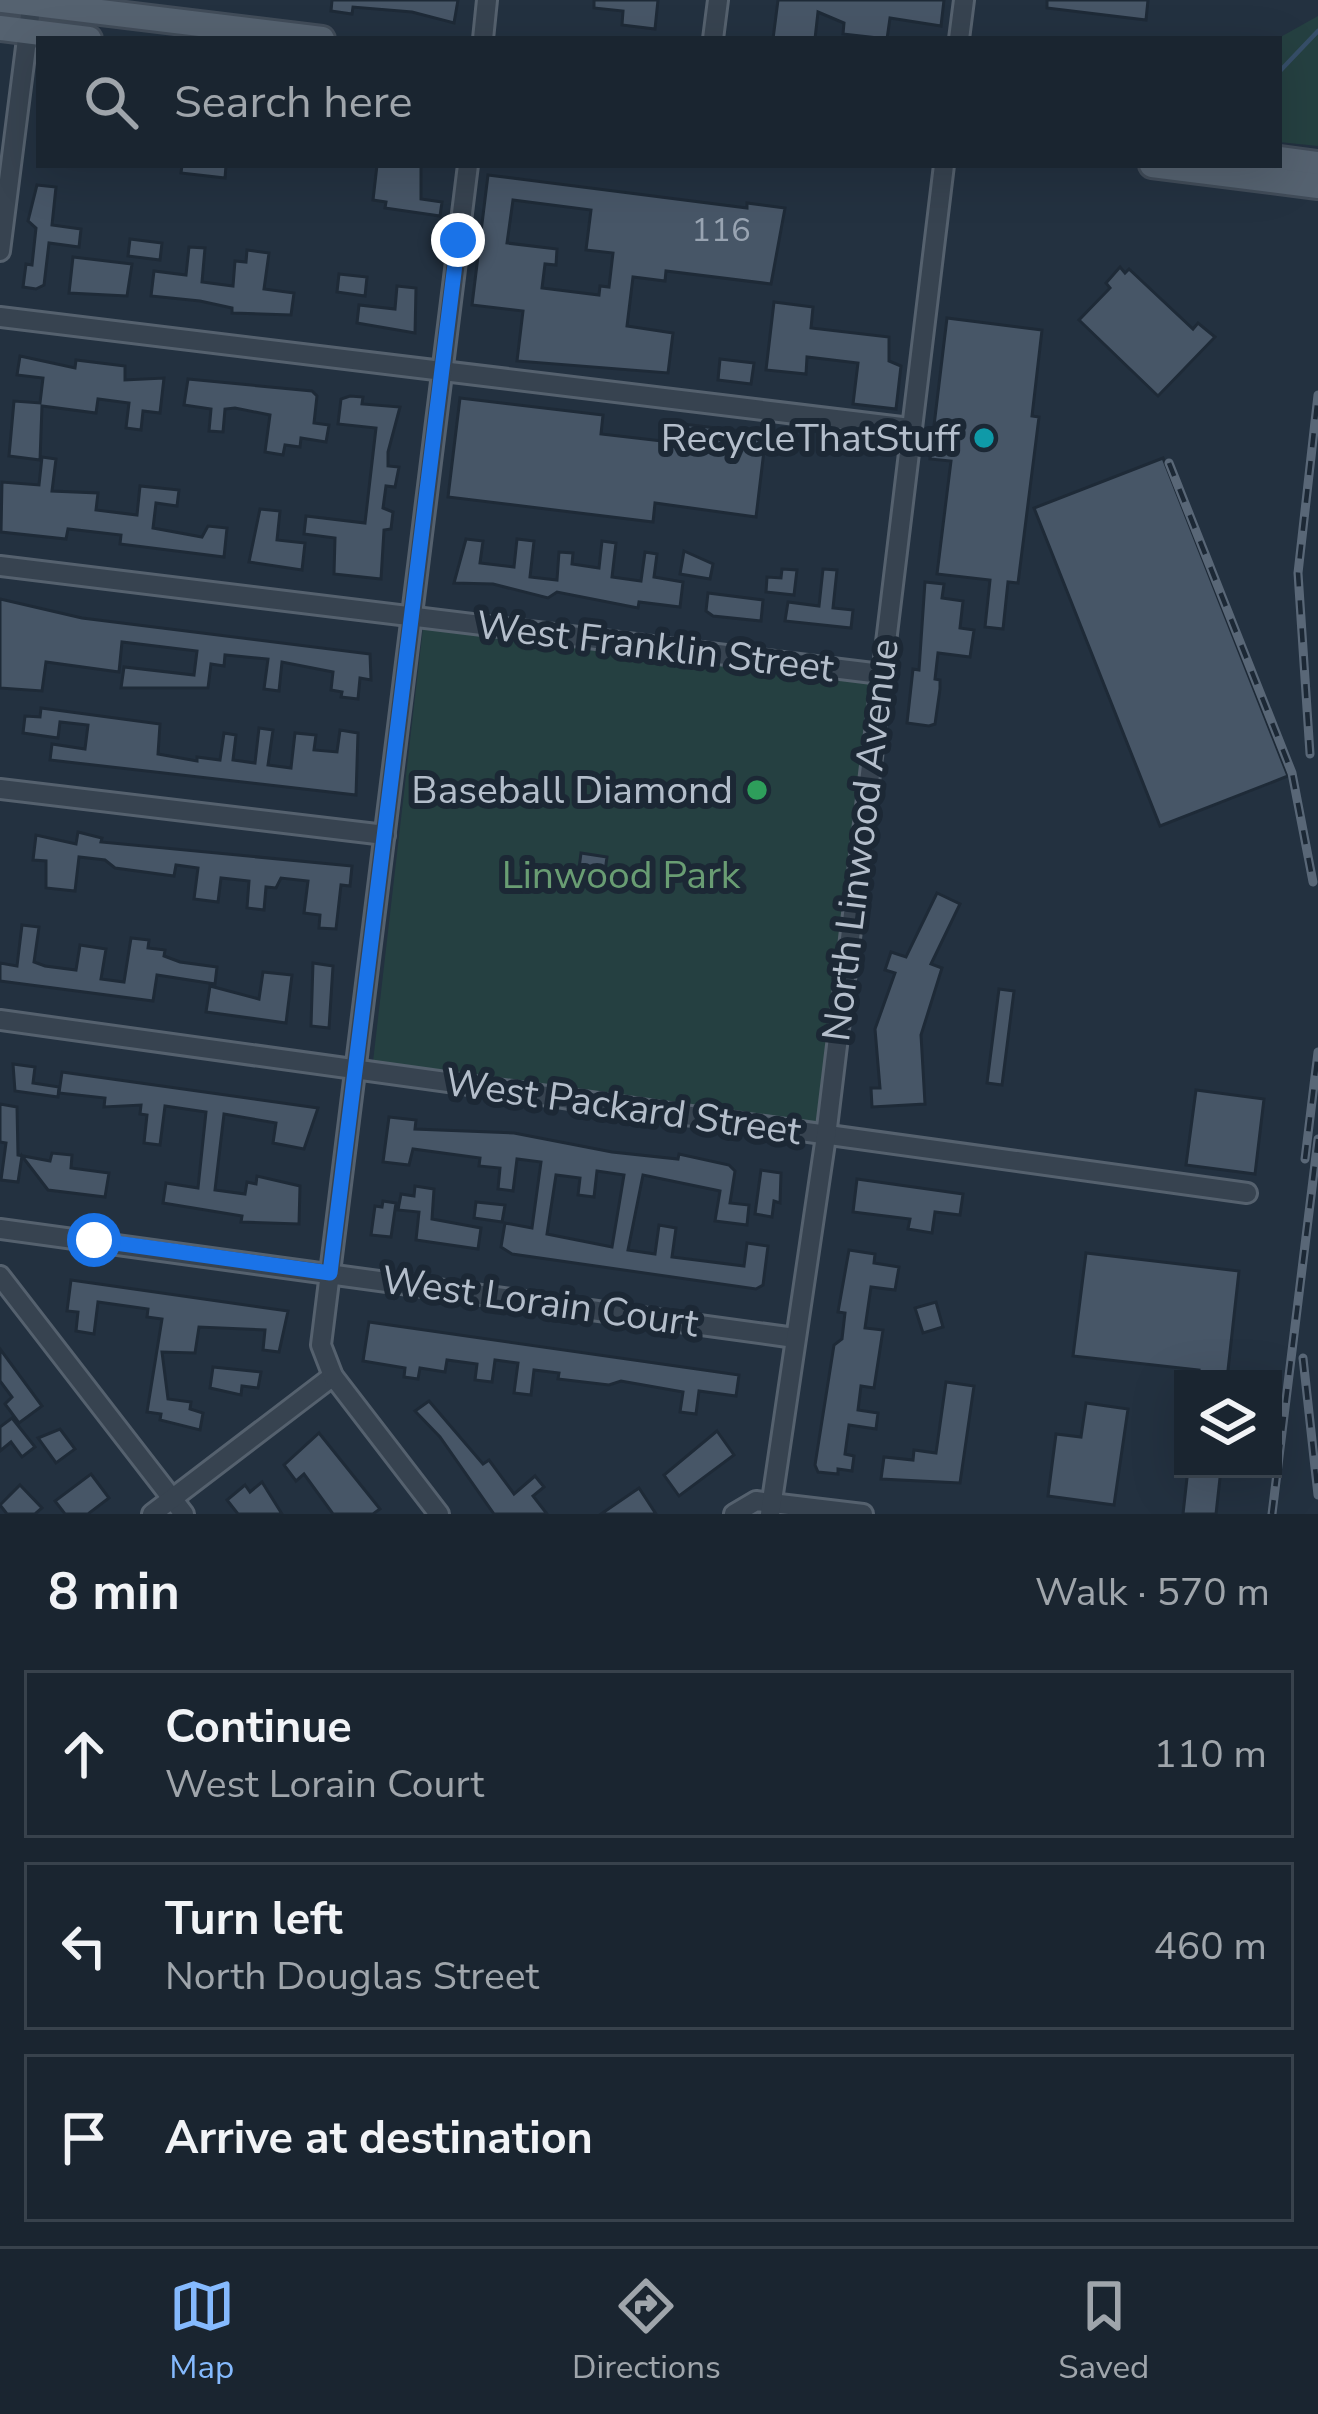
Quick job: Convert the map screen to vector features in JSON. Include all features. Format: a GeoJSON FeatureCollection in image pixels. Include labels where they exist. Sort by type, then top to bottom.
{"type":"FeatureCollection","features":[{"type":"Feature","properties":{"kind":"main road"},"geometry":{"type":"LineString","coordinates":[[3,0],[82,36]]}},
{"type":"Feature","properties":{"kind":"main road"},"geometry":{"type":"LineString","coordinates":[[0,28],[30,13],[288,36]]}},
{"type":"Feature","properties":{"kind":"main road"},"geometry":{"type":"LineString","coordinates":[[1282,159],[1318,164]]}},
{"type":"Feature","properties":{"kind":"main road"},"geometry":{"type":"LineString","coordinates":[[1176,168],[1318,186]]}},
{"type":"Feature","properties":{"kind":"street"},"geometry":{"type":"LineString","coordinates":[[483,36],[488,0]]}},
{"type":"Feature","properties":{"kind":"street"},"geometry":{"type":"LineString","coordinates":[[713,36],[718,0]]}},
{"type":"Feature","properties":{"kind":"street"},"geometry":{"type":"LineString","coordinates":[[959,36],[964,0]]}},
{"type":"Feature","properties":{"kind":"street"},"geometry":{"type":"LineString","coordinates":[[0,251],[30,13]]}},
{"type":"Feature","properties":{"kind":"street"},"geometry":{"type":"LineString","coordinates":[[440,1514],[332,1376],[321,1354],[468,168]]}},
{"type":"Feature","properties":{"kind":"street","name":"North Linwood Avenue"},"geometry":{"type":"LineString","coordinates":[[771,1508],[826,1136],[944,168]]}},
{"type":"Feature","properties":{"kind":"street"},"geometry":{"type":"LineString","coordinates":[[0,317],[910,428]]}},
{"type":"Feature","properties":{"kind":"street","name":"West Franklin Street"},"geometry":{"type":"LineString","coordinates":[[0,566],[881,674]]}},
{"type":"Feature","properties":{"kind":"street"},"geometry":{"type":"LineString","coordinates":[[0,789],[385,835]]}},
{"type":"Feature","properties":{"kind":"street","name":"West Packard Street"},"geometry":{"type":"LineString","coordinates":[[0,1019],[1247,1192]]}},
{"type":"Feature","properties":{"kind":"street","name":"West Lorain Court"},"geometry":{"type":"LineString","coordinates":[[0,1229],[795,1338]]}},
{"type":"Feature","properties":{"kind":"street"},"geometry":{"type":"LineString","coordinates":[[0,1276],[178,1506]]}},
{"type":"Feature","properties":{"kind":"street"},"geometry":{"type":"LineString","coordinates":[[152,1514],[178,1506],[332,1376]]}},
{"type":"Feature","properties":{"kind":"street"},"geometry":{"type":"LineString","coordinates":[[734,1514],[755,1501],[771,1508],[863,1514]]}},
{"type":"Feature","properties":{"kind":"green space"},"geometry":{"type":"Polygon","coordinates":[[[1318,16],[1318,146],[1282,142],[1282,36],[1318,16]]]}},
{"type":"Feature","properties":{"kind":"green space","name":"Linwood Park"},"geometry":{"type":"Polygon","coordinates":[[[423,628],[873,684],[818,1125],[373,1062],[423,628]]]}},
{"type":"Feature","properties":{"kind":"building"},"geometry":{"type":"Polygon","coordinates":[[[332,0],[458,0],[454,23],[412,12],[353,7],[352,14],[331,11],[332,0]]]}},
{"type":"Feature","properties":{"kind":"building"},"geometry":{"type":"Polygon","coordinates":[[[594,0],[658,0],[655,29],[622,25],[623,11],[594,8],[594,0]]]}},
{"type":"Feature","properties":{"kind":"building"},"geometry":{"type":"Polygon","coordinates":[[[778,0],[944,0],[941,26],[890,18],[887,36],[843,34],[844,23],[818,12],[815,36],[773,36],[778,0]]]}},
{"type":"Feature","properties":{"kind":"building"},"geometry":{"type":"Polygon","coordinates":[[[1047,0],[1148,0],[1146,20],[1047,8],[1047,0]]]}},
{"type":"Feature","properties":{"kind":"building"},"geometry":{"type":"Polygon","coordinates":[[[182,168],[226,168],[225,178],[181,173],[182,168]]]}},
{"type":"Feature","properties":{"kind":"building"},"geometry":{"type":"Polygon","coordinates":[[[377,168],[421,168],[421,199],[442,202],[440,216],[385,208],[386,202],[373,200],[377,168]]]}},
{"type":"Feature","properties":{"kind":"building"},"geometry":{"type":"Polygon","coordinates":[[[488,175],[747,208],[747,203],[785,208],[771,284],[666,271],[665,281],[633,277],[627,326],[673,333],[668,373],[517,361],[523,311],[472,305],[488,175]],[[513,200],[507,243],[557,249],[556,265],[545,264],[542,288],[599,295],[600,286],[609,287],[613,253],[586,250],[591,210],[513,200]]]}},
{"type":"Feature","properties":{"kind":"building"},"geometry":{"type":"Polygon","coordinates":[[[37,185],[56,187],[52,225],[81,229],[79,247],[49,243],[44,285],[36,289],[23,287],[26,264],[32,265],[36,228],[28,221],[37,185]]]}},
{"type":"Feature","properties":{"kind":"building"},"geometry":{"type":"Polygon","coordinates":[[[130,239],[162,243],[160,260],[128,256],[130,239]]]}},
{"type":"Feature","properties":{"kind":"building"},"geometry":{"type":"Polygon","coordinates":[[[189,247],[205,248],[202,282],[233,286],[235,261],[246,262],[247,250],[269,253],[264,289],[294,293],[291,315],[232,313],[232,308],[200,301],[151,296],[154,271],[186,275],[189,247]]]}},
{"type":"Feature","properties":{"kind":"building"},"geometry":{"type":"Polygon","coordinates":[[[73,257],[132,264],[127,296],[69,293],[73,257]]]}},
{"type":"Feature","properties":{"kind":"building"},"geometry":{"type":"Polygon","coordinates":[[[1120,267],[1125,273],[1129,269],[1193,329],[1198,323],[1215,337],[1158,396],[1079,320],[1110,288],[1106,283],[1120,267]]]}},
{"type":"Feature","properties":{"kind":"building"},"geometry":{"type":"Polygon","coordinates":[[[339,274],[367,277],[365,296],[337,292],[339,274]]]}},
{"type":"Feature","properties":{"kind":"building"},"geometry":{"type":"Polygon","coordinates":[[[397,286],[416,288],[415,333],[357,323],[359,305],[395,309],[397,286]]]}},
{"type":"Feature","properties":{"kind":"building"},"geometry":{"type":"Polygon","coordinates":[[[774,302],[813,307],[811,328],[889,337],[889,361],[901,366],[896,409],[853,404],[858,363],[807,357],[806,374],[766,370],[774,302]]]}},
{"type":"Feature","properties":{"kind":"building","name":"RecycleThatStuff"},"geometry":{"type":"Polygon","coordinates":[[[947,318],[1042,330],[1032,416],[1039,417],[1018,583],[1008,582],[1003,629],[985,627],[990,580],[937,574],[951,461],[930,459],[947,318]]]}},
{"type":"Feature","properties":{"kind":"building"},"geometry":{"type":"Polygon","coordinates":[[[20,356],[75,368],[76,360],[125,366],[125,380],[164,378],[160,413],[143,411],[141,430],[126,428],[129,403],[98,399],[96,413],[42,406],[40,460],[9,456],[14,401],[40,403],[43,378],[17,375],[20,356]]]}},
{"type":"Feature","properties":{"kind":"building"},"geometry":{"type":"Polygon","coordinates":[[[720,359],[754,363],[751,384],[718,380],[720,359]]]}},
{"type":"Feature","properties":{"kind":"building"},"geometry":{"type":"Polygon","coordinates":[[[188,379],[312,391],[317,396],[314,423],[329,425],[326,442],[301,438],[300,447],[285,445],[283,455],[265,452],[270,415],[235,408],[225,409],[223,432],[209,431],[211,409],[184,405],[188,379]]]}},
{"type":"Feature","properties":{"kind":"building"},"geometry":{"type":"Polygon","coordinates":[[[363,397],[362,404],[400,407],[388,452],[388,466],[399,467],[395,487],[386,486],[383,508],[393,512],[391,529],[384,530],[381,579],[334,574],[335,538],[304,534],[306,516],[365,523],[376,428],[338,424],[341,399],[363,397]]]}},
{"type":"Feature","properties":{"kind":"building"},"geometry":{"type":"Polygon","coordinates":[[[460,398],[603,415],[601,434],[680,443],[682,424],[766,434],[756,517],[655,503],[653,522],[448,497],[460,398]]]}},
{"type":"Feature","properties":{"kind":"building"},"geometry":{"type":"Polygon","coordinates":[[[42,457],[56,459],[52,491],[98,493],[96,510],[137,515],[140,486],[179,490],[177,506],[156,503],[153,528],[202,537],[208,526],[227,528],[224,557],[120,544],[121,535],[68,529],[66,539],[1,532],[2,482],[39,485],[42,457]]]}},
{"type":"Feature","properties":{"kind":"building"},"geometry":{"type":"Polygon","coordinates":[[[1163,458],[1288,776],[1160,826],[1034,508],[1163,458]]]}},
{"type":"Feature","properties":{"kind":"building"},"geometry":{"type":"Polygon","coordinates":[[[260,509],[280,511],[277,540],[305,543],[302,570],[249,562],[260,509]]]}},
{"type":"Feature","properties":{"kind":"building"},"geometry":{"type":"Polygon","coordinates":[[[466,539],[483,541],[480,563],[514,567],[517,539],[534,541],[530,577],[557,580],[559,552],[573,553],[572,564],[599,568],[602,541],[616,543],[612,577],[641,581],[645,552],[657,554],[654,577],[683,582],[680,607],[639,602],[638,608],[557,592],[548,598],[493,584],[454,583],[466,539]]]}},
{"type":"Feature","properties":{"kind":"building"},"geometry":{"type":"Polygon","coordinates":[[[684,551],[713,564],[710,579],[680,574],[684,551]]]}},
{"type":"Feature","properties":{"kind":"building"},"geometry":{"type":"Polygon","coordinates":[[[782,569],[797,570],[794,595],[766,592],[767,577],[781,578],[782,569]]]}},
{"type":"Feature","properties":{"kind":"building"},"geometry":{"type":"Polygon","coordinates":[[[823,569],[837,570],[833,608],[853,610],[851,628],[785,621],[788,602],[819,606],[823,569]]]}},
{"type":"Feature","properties":{"kind":"building"},"geometry":{"type":"Polygon","coordinates":[[[925,582],[944,584],[942,598],[963,601],[960,628],[974,630],[970,657],[938,653],[935,679],[940,680],[940,689],[935,724],[929,726],[907,723],[913,669],[919,670],[925,582]]]}},
{"type":"Feature","properties":{"kind":"building"},"geometry":{"type":"Polygon","coordinates":[[[708,593],[763,600],[761,621],[713,616],[706,611],[708,593]]]}},
{"type":"Feature","properties":{"kind":"building"},"geometry":{"type":"Polygon","coordinates":[[[0,599],[82,618],[370,654],[371,680],[360,678],[358,699],[341,697],[342,692],[331,690],[333,672],[282,662],[279,691],[264,689],[268,659],[225,655],[224,666],[211,664],[208,688],[121,688],[124,667],[194,675],[197,651],[122,642],[119,672],[46,662],[42,691],[0,688],[0,599]]]}},
{"type":"Feature","properties":{"kind":"building"},"geometry":{"type":"Polygon","coordinates":[[[41,708],[160,724],[158,754],[197,761],[197,757],[220,760],[224,733],[236,735],[233,760],[255,763],[259,728],[273,730],[268,765],[291,768],[295,733],[316,735],[314,750],[337,752],[340,730],[358,733],[356,795],[50,760],[52,744],[85,749],[88,725],[60,722],[58,738],[23,733],[25,716],[40,717],[41,708]]]}},
{"type":"Feature","properties":{"kind":"building"},"geometry":{"type":"Polygon","coordinates":[[[78,832],[102,838],[101,842],[352,866],[350,886],[341,885],[336,929],[319,928],[320,915],[304,913],[308,881],[281,878],[276,888],[266,887],[264,910],[247,908],[249,881],[221,878],[218,902],[194,899],[198,868],[176,865],[174,876],[115,868],[105,860],[79,857],[75,891],[46,888],[46,861],[33,860],[36,835],[76,844],[78,832]]]}},
{"type":"Feature","properties":{"kind":"building"},"geometry":{"type":"Polygon","coordinates":[[[581,853],[607,857],[604,879],[578,876],[581,853]]]}},
{"type":"Feature","properties":{"kind":"building"},"geometry":{"type":"Polygon","coordinates":[[[937,893],[960,904],[931,964],[942,968],[921,1035],[925,1104],[872,1107],[871,1088],[880,1088],[875,1029],[895,973],[885,970],[891,952],[906,957],[937,893]]]}},
{"type":"Feature","properties":{"kind":"building"},"geometry":{"type":"Polygon","coordinates":[[[22,925],[39,927],[34,962],[45,966],[76,970],[80,945],[106,949],[101,979],[124,982],[131,938],[149,940],[148,948],[165,950],[164,956],[180,962],[217,967],[215,984],[157,975],[153,1001],[0,981],[0,963],[17,966],[22,925]]]}},
{"type":"Feature","properties":{"kind":"building"},"geometry":{"type":"Polygon","coordinates":[[[313,963],[333,966],[329,1028],[311,1026],[313,963]]]}},
{"type":"Feature","properties":{"kind":"building"},"geometry":{"type":"Polygon","coordinates":[[[263,972],[292,975],[286,1023],[206,1012],[210,986],[259,999],[263,972]]]}},
{"type":"Feature","properties":{"kind":"building"},"geometry":{"type":"Polygon","coordinates":[[[999,989],[1014,991],[1002,1085],[987,1083],[999,989]]]}},
{"type":"Feature","properties":{"kind":"building"},"geometry":{"type":"Polygon","coordinates":[[[13,1064],[35,1067],[33,1083],[59,1087],[58,1097],[15,1091],[13,1064]]]}},
{"type":"Feature","properties":{"kind":"building"},"geometry":{"type":"Polygon","coordinates":[[[62,1072],[318,1108],[304,1149],[273,1143],[276,1123],[224,1114],[215,1190],[245,1194],[247,1182],[256,1184],[257,1176],[300,1186],[299,1224],[241,1222],[242,1216],[163,1203],[166,1183],[198,1188],[206,1112],[165,1106],[160,1145],[144,1143],[147,1115],[140,1114],[141,1105],[104,1107],[105,1098],[59,1093],[62,1072]]]}},
{"type":"Feature","properties":{"kind":"building"},"geometry":{"type":"Polygon","coordinates":[[[1196,1090],[1264,1099],[1255,1174],[1186,1165],[1196,1090]]]}},
{"type":"Feature","properties":{"kind":"building"},"geometry":{"type":"Polygon","coordinates":[[[0,1104],[17,1107],[18,1155],[50,1161],[52,1153],[72,1155],[71,1168],[109,1173],[105,1197],[48,1190],[22,1156],[18,1182],[1,1180],[6,1143],[0,1142],[0,1104]]]}},
{"type":"Feature","properties":{"kind":"building"},"geometry":{"type":"Polygon","coordinates":[[[389,1117],[416,1120],[415,1129],[514,1133],[612,1152],[678,1159],[679,1154],[729,1165],[735,1171],[730,1203],[749,1205],[747,1225],[715,1221],[720,1191],[643,1175],[628,1250],[655,1254],[659,1225],[676,1228],[672,1257],[744,1266],[747,1243],[768,1246],[763,1285],[756,1289],[512,1254],[501,1247],[505,1223],[532,1228],[541,1162],[517,1159],[513,1191],[498,1189],[500,1168],[479,1166],[480,1158],[413,1149],[409,1165],[383,1162],[389,1117]],[[597,1171],[594,1197],[578,1195],[580,1178],[556,1175],[547,1234],[612,1247],[624,1175],[597,1171]]]}},
{"type":"Feature","properties":{"kind":"building"},"geometry":{"type":"Polygon","coordinates":[[[761,1170],[781,1173],[780,1203],[774,1201],[772,1217],[755,1214],[761,1170]]]}},
{"type":"Feature","properties":{"kind":"building"},"geometry":{"type":"Polygon","coordinates":[[[857,1179],[963,1194],[960,1215],[935,1212],[932,1233],[908,1229],[910,1219],[853,1212],[857,1179]]]}},
{"type":"Feature","properties":{"kind":"building"},"geometry":{"type":"Polygon","coordinates":[[[415,1186],[434,1189],[432,1219],[481,1228],[478,1249],[416,1240],[419,1212],[398,1210],[401,1194],[414,1196],[415,1186]]]}},
{"type":"Feature","properties":{"kind":"building"},"geometry":{"type":"Polygon","coordinates":[[[383,1201],[396,1203],[391,1237],[371,1235],[375,1206],[382,1207],[383,1201]]]}},
{"type":"Feature","properties":{"kind":"building"},"geometry":{"type":"Polygon","coordinates":[[[476,1202],[505,1205],[502,1222],[474,1218],[476,1202]]]}},
{"type":"Feature","properties":{"kind":"building"},"geometry":{"type":"Polygon","coordinates":[[[849,1250],[875,1254],[874,1263],[899,1267],[895,1290],[871,1287],[865,1328],[883,1330],[874,1388],[861,1386],[858,1410],[878,1413],[876,1429],[849,1425],[845,1454],[854,1456],[852,1471],[838,1469],[838,1474],[818,1472],[815,1465],[834,1345],[842,1339],[845,1313],[838,1312],[849,1250]]]}},
{"type":"Feature","properties":{"kind":"building"},"geometry":{"type":"Polygon","coordinates":[[[1086,1253],[1239,1271],[1228,1370],[1073,1356],[1086,1253]]]}},
{"type":"Feature","properties":{"kind":"building"},"geometry":{"type":"Polygon","coordinates":[[[71,1280],[288,1311],[279,1352],[263,1350],[265,1330],[199,1327],[195,1353],[162,1352],[168,1399],[191,1402],[190,1409],[203,1413],[200,1430],[160,1420],[161,1414],[147,1412],[162,1319],[147,1317],[148,1309],[98,1302],[94,1334],[76,1331],[78,1312],[67,1311],[71,1280]]]}},
{"type":"Feature","properties":{"kind":"building"},"geometry":{"type":"Polygon","coordinates":[[[936,1302],[943,1327],[923,1333],[915,1308],[936,1302]]]}},
{"type":"Feature","properties":{"kind":"building"},"geometry":{"type":"Polygon","coordinates":[[[369,1322],[739,1375],[736,1396],[699,1391],[696,1414],[680,1412],[683,1392],[621,1381],[609,1385],[558,1379],[559,1373],[534,1370],[531,1395],[514,1393],[518,1363],[495,1360],[492,1382],[475,1380],[477,1364],[447,1360],[445,1372],[420,1368],[418,1379],[404,1377],[405,1368],[363,1361],[369,1322]]]}},
{"type":"Feature","properties":{"kind":"building"},"geometry":{"type":"Polygon","coordinates":[[[0,1349],[42,1406],[19,1423],[5,1404],[12,1397],[0,1381],[0,1349]]]}},
{"type":"Feature","properties":{"kind":"building"},"geometry":{"type":"Polygon","coordinates":[[[213,1367],[261,1372],[258,1388],[242,1386],[241,1395],[210,1388],[213,1367]]]}},
{"type":"Feature","properties":{"kind":"building"},"geometry":{"type":"Polygon","coordinates":[[[946,1382],[974,1386],[960,1483],[881,1479],[884,1457],[913,1460],[914,1450],[936,1453],[946,1382]]]}},
{"type":"Feature","properties":{"kind":"building"},"geometry":{"type":"Polygon","coordinates":[[[429,1401],[483,1464],[489,1460],[514,1494],[535,1476],[544,1487],[533,1496],[547,1514],[494,1514],[440,1437],[415,1411],[429,1401]]]}},
{"type":"Feature","properties":{"kind":"building"},"geometry":{"type":"Polygon","coordinates":[[[1086,1403],[1128,1409],[1114,1505],[1048,1496],[1056,1434],[1081,1437],[1086,1403]]]}},
{"type":"Feature","properties":{"kind":"building"},"geometry":{"type":"Polygon","coordinates":[[[12,1418],[35,1447],[22,1457],[11,1442],[0,1451],[0,1427],[12,1418]]]}},
{"type":"Feature","properties":{"kind":"building"},"geometry":{"type":"Polygon","coordinates":[[[60,1429],[75,1449],[56,1463],[38,1438],[60,1429]]]}},
{"type":"Feature","properties":{"kind":"building"},"geometry":{"type":"Polygon","coordinates":[[[717,1431],[734,1455],[679,1496],[664,1475],[717,1431]]]}},
{"type":"Feature","properties":{"kind":"building"},"geometry":{"type":"Polygon","coordinates":[[[319,1433],[380,1509],[373,1514],[333,1514],[304,1474],[296,1481],[284,1465],[319,1433]]]}},
{"type":"Feature","properties":{"kind":"building"},"geometry":{"type":"Polygon","coordinates":[[[91,1474],[109,1498],[88,1514],[65,1514],[55,1501],[91,1474]]]}},
{"type":"Feature","properties":{"kind":"building"},"geometry":{"type":"Polygon","coordinates":[[[1187,1478],[1220,1478],[1216,1514],[1183,1514],[1187,1478]]]}},
{"type":"Feature","properties":{"kind":"building"},"geometry":{"type":"Polygon","coordinates":[[[262,1482],[282,1514],[238,1514],[227,1500],[245,1485],[250,1492],[262,1482]]]}},
{"type":"Feature","properties":{"kind":"building"},"geometry":{"type":"Polygon","coordinates":[[[20,1485],[42,1508],[35,1514],[7,1514],[0,1505],[20,1485]]]}},
{"type":"Feature","properties":{"kind":"building"},"geometry":{"type":"Polygon","coordinates":[[[639,1488],[656,1514],[601,1514],[639,1488]]]}},
{"type":"Feature","properties":{"kind":"waterway"},"geometry":{"type":"LineString","coordinates":[[1282,69],[1318,31]]}},
{"type":"Feature","properties":{"kind":"railway"},"geometry":{"type":"LineString","coordinates":[[1310,754],[1298,573],[1318,395]]}},
{"type":"Feature","properties":{"kind":"railway"},"geometry":{"type":"LineString","coordinates":[[1169,463],[1292,773],[1313,882]]}},
{"type":"Feature","properties":{"kind":"railway"},"geometry":{"type":"LineString","coordinates":[[1305,1159],[1318,1052]]}},
{"type":"Feature","properties":{"kind":"railway"},"geometry":{"type":"LineString","coordinates":[[1272,1514],[1318,1139]]}},
{"type":"Feature","properties":{"kind":"railway"},"geometry":{"type":"LineString","coordinates":[[1303,1358],[1318,1495]]}},
{"type":"Feature","properties":{"kind":"place","name":"RecycleThatStuff"},"geometry":{"type":"Point","coordinates":[984,438]}},
{"type":"Feature","properties":{"kind":"place","name":"Baseball Diamond"},"geometry":{"type":"Point","coordinates":[757,790]}},
{"type":"Feature","properties":{"kind":"route"},"geometry":{"type":"LineString","coordinates":[[94,1240],[330,1273],[359,1069],[458,240]]}}]}
